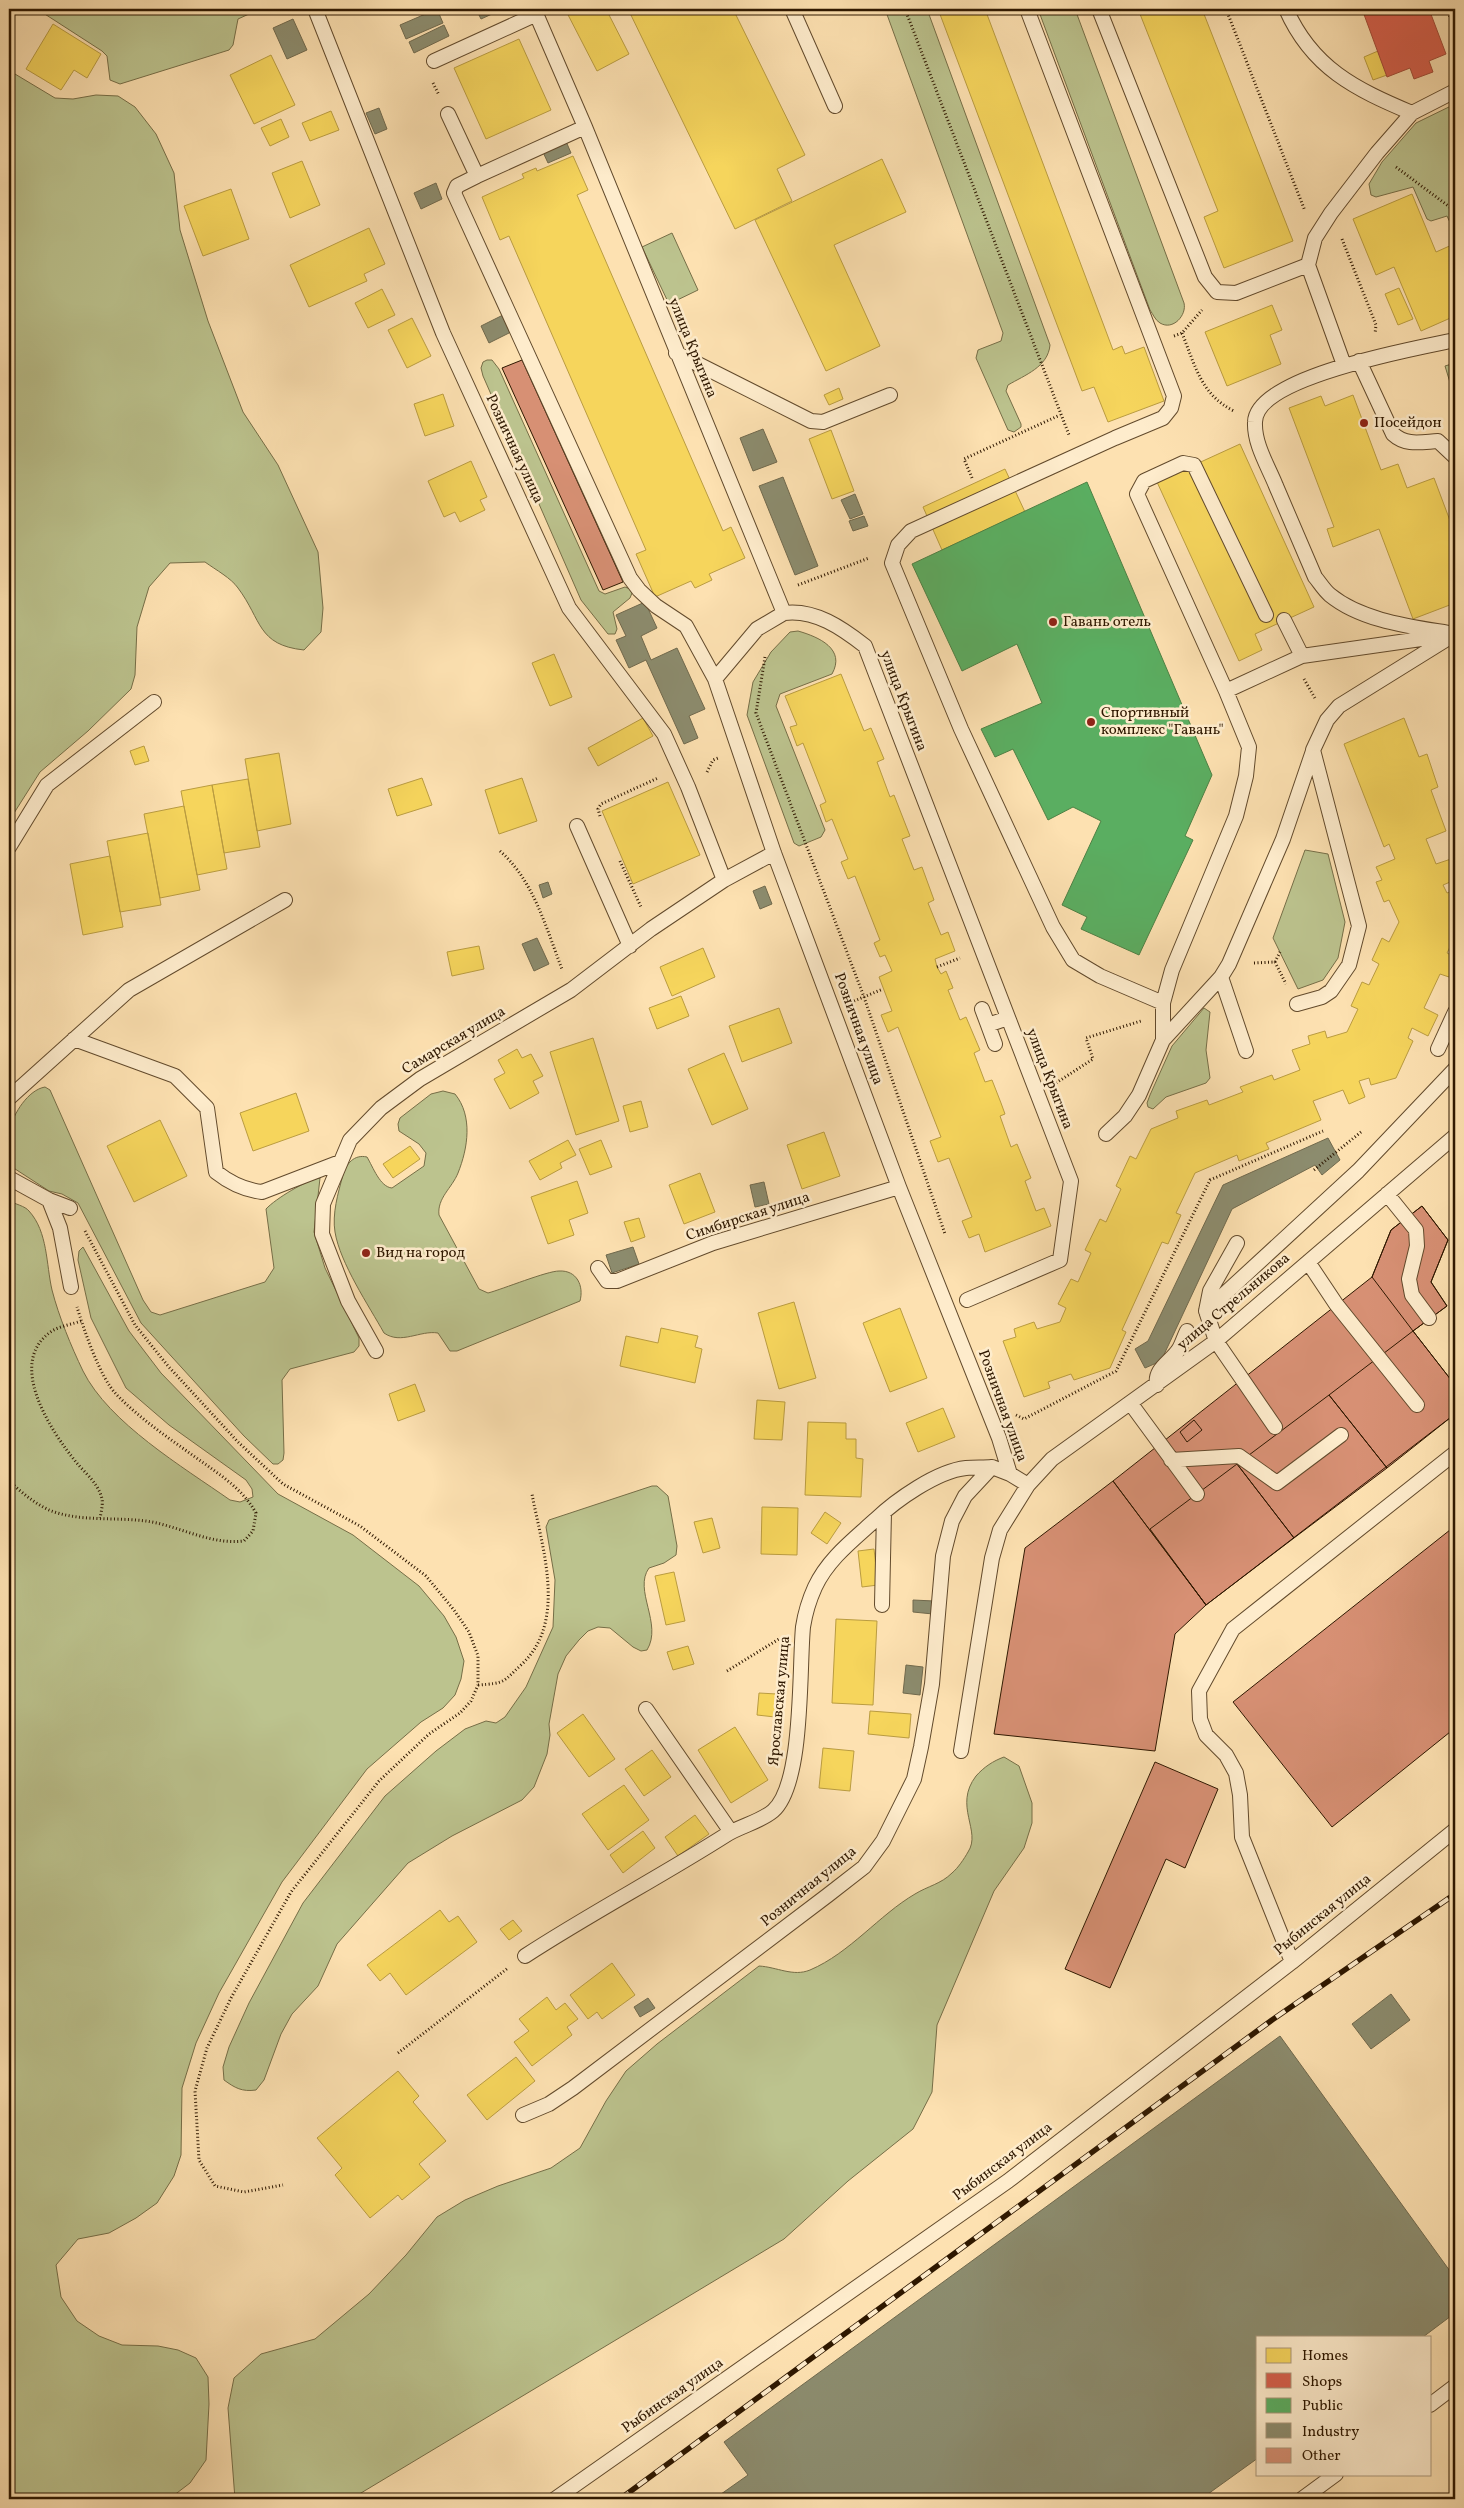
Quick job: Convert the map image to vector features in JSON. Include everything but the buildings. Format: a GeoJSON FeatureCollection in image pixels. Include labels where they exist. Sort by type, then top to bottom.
{"type":"FeatureCollection","features":[{"type":"Feature","properties":{"kind":"lane","name":"Розничная улица"},"geometry":{"type":"LineString","coordinates":[[315,9],[443,333],[569,608],[664,734],[680,768],[724,880]]}},
{"type":"Feature","properties":{"kind":"lane"},"geometry":{"type":"LineString","coordinates":[[792,9],[835,106]]}},
{"type":"Feature","properties":{"kind":"lane"},"geometry":{"type":"LineString","coordinates":[[1027,9],[1152,344],[1174,396],[1170,408],[1163,418],[911,531],[898,545],[892,563],[961,729],[1053,927],[1073,960],[1100,976],[1162,1003]]}},
{"type":"Feature","properties":{"kind":"lane"},"geometry":{"type":"LineString","coordinates":[[1099,9],[1205,277],[1217,292],[1236,293],[1308,265]]}},
{"type":"Feature","properties":{"kind":"lane"},"geometry":{"type":"LineString","coordinates":[[1286,9],[1296,32],[1323,64],[1369,94],[1412,113]]}},
{"type":"Feature","properties":{"kind":"lane"},"geometry":{"type":"LineString","coordinates":[[434,61],[536,12]]}},
{"type":"Feature","properties":{"kind":"lane","name":"улица Крыгина"},"geometry":{"type":"LineString","coordinates":[[536,12],[776,593],[778,616],[804,612],[848,632],[865,646],[1072,1181],[1060,1260],[967,1300]]}},
{"type":"Feature","properties":{"kind":"lane"},"geometry":{"type":"LineString","coordinates":[[1344,365],[1308,265],[1315,238],[1331,213],[1377,152],[1412,113],[1455,91]]}},
{"type":"Feature","properties":{"kind":"lane"},"geometry":{"type":"LineString","coordinates":[[448,114],[478,176]]}},
{"type":"Feature","properties":{"kind":"lane","name":"Розничная улица"},"geometry":{"type":"LineString","coordinates":[[585,127],[457,186],[454,193],[630,578],[639,590],[656,606],[686,626],[715,680],[774,853],[899,1187],[999,1438],[1010,1474]]}},
{"type":"Feature","properties":{"kind":"lane"},"geometry":{"type":"LineString","coordinates":[[1455,340],[1344,365],[1280,391],[1267,399],[1258,410],[1255,421],[1259,446],[1311,569],[1315,577],[1330,594],[1349,607],[1368,614],[1414,627],[1455,634]]}},
{"type":"Feature","properties":{"kind":"lane"},"geometry":{"type":"LineString","coordinates":[[676,353],[811,421],[823,422],[890,395]]}},
{"type":"Feature","properties":{"kind":"lane"},"geometry":{"type":"LineString","coordinates":[[1359,361],[1392,434],[1399,440],[1407,442],[1438,441],[1455,457]]}},
{"type":"Feature","properties":{"kind":"lane"},"geometry":{"type":"LineString","coordinates":[[1163,1040],[1162,1003],[1186,932],[1236,816],[1246,776],[1249,747],[1226,691],[1137,494],[1144,481],[1183,463],[1194,465],[1266,615]]}},
{"type":"Feature","properties":{"kind":"lane"},"geometry":{"type":"LineString","coordinates":[[715,680],[756,629],[778,616]]}},
{"type":"Feature","properties":{"kind":"lane"},"geometry":{"type":"LineString","coordinates":[[1284,620],[1297,658]]}},
{"type":"Feature","properties":{"kind":"lane"},"geometry":{"type":"LineString","coordinates":[[1226,691],[1297,658],[1455,634]]}},
{"type":"Feature","properties":{"kind":"lane"},"geometry":{"type":"LineString","coordinates":[[1106,1134],[1125,1116],[1139,1095],[1163,1040],[1221,977],[1229,964],[1283,839],[1313,750],[1327,720],[1339,706],[1455,634]]}},
{"type":"Feature","properties":{"kind":"lane"},"geometry":{"type":"LineString","coordinates":[[9,847],[47,785],[154,702]]}},
{"type":"Feature","properties":{"kind":"lane"},"geometry":{"type":"LineString","coordinates":[[1297,1004],[1322,997],[1331,991],[1349,964],[1359,926],[1313,750]]}},
{"type":"Feature","properties":{"kind":"lane"},"geometry":{"type":"LineString","coordinates":[[577,826],[630,946]]}},
{"type":"Feature","properties":{"kind":"lane","name":"Самарская улица"},"geometry":{"type":"LineString","coordinates":[[376,1351],[348,1301],[322,1234],[323,1204],[350,1140],[381,1108],[420,1079],[571,990],[651,928],[724,880],[774,853]]}},
{"type":"Feature","properties":{"kind":"lane"},"geometry":{"type":"LineString","coordinates":[[9,1098],[130,990],[285,900]]}},
{"type":"Feature","properties":{"kind":"lane"},"geometry":{"type":"LineString","coordinates":[[1221,977],[1246,1051]]}},
{"type":"Feature","properties":{"kind":"lane"},"geometry":{"type":"LineString","coordinates":[[982,1009],[995,1044]]}},
{"type":"Feature","properties":{"kind":"lane"},"geometry":{"type":"LineString","coordinates":[[1438,1049],[1455,1012]]}},
{"type":"Feature","properties":{"kind":"lane"},"geometry":{"type":"LineString","coordinates":[[988,1025],[1008,1018]]}},
{"type":"Feature","properties":{"kind":"lane"},"geometry":{"type":"LineString","coordinates":[[74,1040],[175,1076],[207,1108],[216,1172],[239,1186],[250,1191],[262,1192],[340,1162]]}},
{"type":"Feature","properties":{"kind":"lane"},"geometry":{"type":"LineString","coordinates":[[1206,1311],[1358,1171],[1455,1070]]}},
{"type":"Feature","properties":{"kind":"lane","name":"улица Стрельникова"},"geometry":{"type":"LineString","coordinates":[[961,1751],[992,1558],[1000,1530],[1028,1485],[1052,1459],[1131,1404],[1216,1340],[1455,1136]]}},
{"type":"Feature","properties":{"kind":"lane"},"geometry":{"type":"LineString","coordinates":[[9,1178],[49,1200],[70,1208]]}},
{"type":"Feature","properties":{"kind":"lane","name":"Симбирская улица"},"geometry":{"type":"LineString","coordinates":[[598,1268],[607,1281],[617,1281],[713,1243],[899,1187]]}},
{"type":"Feature","properties":{"kind":"lane"},"geometry":{"type":"LineString","coordinates":[[1387,1194],[1416,1230],[1417,1246],[1409,1279],[1412,1295],[1429,1318]]}},
{"type":"Feature","properties":{"kind":"lane"},"geometry":{"type":"LineString","coordinates":[[49,1200],[60,1228],[71,1287]]}},
{"type":"Feature","properties":{"kind":"lane"},"geometry":{"type":"LineString","coordinates":[[1237,1243],[1210,1291],[1206,1311],[1216,1340],[1275,1427]]}},
{"type":"Feature","properties":{"kind":"lane"},"geometry":{"type":"LineString","coordinates":[[1308,1262],[1336,1304],[1417,1405]]}},
{"type":"Feature","properties":{"kind":"lane"},"geometry":{"type":"LineString","coordinates":[[1157,1385],[1156,1378],[1161,1368],[1179,1350],[1187,1331]]}},
{"type":"Feature","properties":{"kind":"lane"},"geometry":{"type":"LineString","coordinates":[[1131,1404],[1197,1494]]}},
{"type":"Feature","properties":{"kind":"lane"},"geometry":{"type":"LineString","coordinates":[[1171,1460],[1239,1456],[1278,1483],[1341,1435]]}},
{"type":"Feature","properties":{"kind":"lane"},"geometry":{"type":"LineString","coordinates":[[1292,1962],[1242,1837],[1240,1795],[1236,1773],[1226,1755],[1206,1735],[1200,1719],[1199,1691],[1233,1630],[1455,1453]]}},
{"type":"Feature","properties":{"kind":"lane","name":"Ярославская улица"},"geometry":{"type":"LineString","coordinates":[[525,1956],[590,1914],[656,1879],[731,1832],[773,1811],[788,1786],[796,1741],[804,1625],[815,1588],[826,1566],[884,1512],[941,1475],[965,1468],[992,1468]]}},
{"type":"Feature","properties":{"kind":"lane","name":"Розничная улица"},"geometry":{"type":"LineString","coordinates":[[523,2115],[549,2104],[573,2088],[864,1867],[883,1841],[914,1778],[922,1747],[932,1684],[943,1556],[952,1522],[965,1496],[992,1468],[1010,1474]]}},
{"type":"Feature","properties":{"kind":"lane"},"geometry":{"type":"LineString","coordinates":[[1010,1474],[1028,1485]]}},
{"type":"Feature","properties":{"kind":"lane"},"geometry":{"type":"LineString","coordinates":[[882,1605],[884,1512]]}},
{"type":"Feature","properties":{"kind":"lane"},"geometry":{"type":"LineString","coordinates":[[646,1710],[731,1832]]}},
{"type":"Feature","properties":{"kind":"lane","name":"Рыбинская улица"},"geometry":{"type":"LineString","coordinates":[[555,2499],[1008,2181],[1292,1962],[1455,1830]]}},
{"type":"Feature","properties":{"kind":"lane"},"geometry":{"type":"LineString","coordinates":[[1432,2403],[1455,2386]]}},
{"type":"Feature","properties":{"kind":"lane"},"geometry":{"type":"LineString","coordinates":[[1302,2499],[1333,2476]]}},
{"type":"Feature","properties":{"kind":"path"},"geometry":{"type":"LineString","coordinates":[[905,9],[1060,414],[1078,455]]}},
{"type":"Feature","properties":{"kind":"path"},"geometry":{"type":"LineString","coordinates":[[1226,9],[1315,238]]}},
{"type":"Feature","properties":{"kind":"path"},"geometry":{"type":"LineString","coordinates":[[1447,9],[1455,30]]}},
{"type":"Feature","properties":{"kind":"path"},"geometry":{"type":"LineString","coordinates":[[434,61],[430,70],[432,80],[448,114]]}},
{"type":"Feature","properties":{"kind":"path"},"geometry":{"type":"LineString","coordinates":[[1377,152],[1455,211]]}},
{"type":"Feature","properties":{"kind":"path"},"geometry":{"type":"LineString","coordinates":[[1331,213],[1376,325],[1375,358]]}},
{"type":"Feature","properties":{"kind":"path"},"geometry":{"type":"LineString","coordinates":[[1152,344],[1182,333],[1217,292]]}},
{"type":"Feature","properties":{"kind":"path"},"geometry":{"type":"LineString","coordinates":[[1182,333],[1203,385],[1219,403],[1255,421]]}},
{"type":"Feature","properties":{"kind":"path"},"geometry":{"type":"LineString","coordinates":[[964,459],[1060,414]]}},
{"type":"Feature","properties":{"kind":"path"},"geometry":{"type":"LineString","coordinates":[[776,593],[873,556],[877,568],[892,563]]}},
{"type":"Feature","properties":{"kind":"path"},"geometry":{"type":"LineString","coordinates":[[778,616],[756,714],[864,997],[929,1186]]}},
{"type":"Feature","properties":{"kind":"path"},"geometry":{"type":"LineString","coordinates":[[1297,658],[1327,720]]}},
{"type":"Feature","properties":{"kind":"path"},"geometry":{"type":"LineString","coordinates":[[602,821],[598,809],[601,804],[680,768]]}},
{"type":"Feature","properties":{"kind":"path"},"geometry":{"type":"LineString","coordinates":[[500,851],[516,865],[528,884],[571,990]]}},
{"type":"Feature","properties":{"kind":"path"},"geometry":{"type":"LineString","coordinates":[[619,857],[651,928]]}},
{"type":"Feature","properties":{"kind":"path"},"geometry":{"type":"LineString","coordinates":[[1275,962],[1280,952]]}},
{"type":"Feature","properties":{"kind":"path"},"geometry":{"type":"LineString","coordinates":[[937,967],[958,958]]}},
{"type":"Feature","properties":{"kind":"path"},"geometry":{"type":"LineString","coordinates":[[1229,964],[1275,962]]}},
{"type":"Feature","properties":{"kind":"path"},"geometry":{"type":"LineString","coordinates":[[1275,962],[1297,1004]]}},
{"type":"Feature","properties":{"kind":"path"},"geometry":{"type":"LineString","coordinates":[[850,1003],[883,989]]}},
{"type":"Feature","properties":{"kind":"path"},"geometry":{"type":"LineString","coordinates":[[1038,1095],[1093,1058],[1086,1038],[1134,1022]]}},
{"type":"Feature","properties":{"kind":"path"},"geometry":{"type":"LineString","coordinates":[[1024,1419],[1116,1371],[1210,1180],[1323,1131]]}},
{"type":"Feature","properties":{"kind":"path"},"geometry":{"type":"LineString","coordinates":[[1314,1170],[1344,1144]]}},
{"type":"Feature","properties":{"kind":"path"},"geometry":{"type":"LineString","coordinates":[[70,1208],[88,1236],[135,1325],[168,1366],[238,1442],[283,1484],[360,1526],[426,1576],[454,1610],[469,1632],[478,1656],[478,1685],[471,1701],[460,1713],[429,1734],[378,1781],[291,1892],[231,1998],[207,2048],[195,2091],[199,2160],[216,2186],[244,2192],[283,2185]]}},
{"type":"Feature","properties":{"kind":"path"},"geometry":{"type":"LineString","coordinates":[[9,1481],[28,1498],[50,1510],[100,1518],[150,1522],[227,1543],[244,1541],[253,1531],[256,1513],[248,1499],[234,1485],[159,1431],[115,1393],[98,1363],[71,1287]]}},
{"type":"Feature","properties":{"kind":"path"},"geometry":{"type":"LineString","coordinates":[[82,1321],[53,1330],[38,1345],[32,1362],[32,1378],[44,1416],[75,1461],[95,1483],[102,1500],[100,1518]]}},
{"type":"Feature","properties":{"kind":"path"},"geometry":{"type":"LineString","coordinates":[[478,1685],[502,1683],[530,1657],[547,1623],[548,1579],[532,1494]]}},
{"type":"Feature","properties":{"kind":"path"},"geometry":{"type":"LineString","coordinates":[[726,1671],[753,1655]]}},
{"type":"Feature","properties":{"kind":"path"},"geometry":{"type":"LineString","coordinates":[[398,2053],[525,1956]]}},
{"type":"Feature","properties":{"kind":"green space"},"geometry":{"type":"Polygon","coordinates":[[[37,9],[260,9],[238,19],[233,45],[229,50],[120,84],[110,80],[107,56],[102,51],[37,9]]]}},
{"type":"Feature","properties":{"kind":"green space"},"geometry":{"type":"Polygon","coordinates":[[[885,9],[927,9],[1050,345],[1045,359],[1035,370],[1008,385],[1006,391],[1021,424],[1021,427],[1014,432],[1008,430],[976,358],[978,350],[1001,341],[1003,333],[885,9]]]}},
{"type":"Feature","properties":{"kind":"green space"},"geometry":{"type":"Polygon","coordinates":[[[1038,9],[1075,9],[1184,303],[1181,317],[1170,325],[1160,323],[1155,319],[1150,310],[1038,9]]]}},
{"type":"Feature","properties":{"kind":"green space"},"geometry":{"type":"Polygon","coordinates":[[[15,74],[55,98],[73,99],[96,95],[118,96],[135,107],[156,134],[174,173],[180,230],[208,321],[243,412],[278,465],[318,552],[323,608],[321,632],[304,650],[289,647],[277,643],[269,637],[262,629],[238,588],[223,574],[205,562],[170,563],[149,587],[137,627],[135,675],[131,689],[88,731],[40,772],[9,821],[9,76],[15,74]]]}},
{"type":"Feature","properties":{"kind":"green space"},"geometry":{"type":"Polygon","coordinates":[[[1455,104],[1455,233],[1447,216],[1431,221],[1427,219],[1413,187],[1376,197],[1371,195],[1369,184],[1382,162],[1416,123],[1455,104]]]}},
{"type":"Feature","properties":{"kind":"green space"},"geometry":{"type":"Polygon","coordinates":[[[672,233],[698,290],[669,304],[642,247],[672,233]]]}},
{"type":"Feature","properties":{"kind":"green space"},"geometry":{"type":"Polygon","coordinates":[[[492,360],[499,369],[599,591],[605,594],[625,587],[630,589],[632,593],[630,598],[613,612],[617,629],[615,634],[608,634],[581,600],[483,376],[481,368],[483,362],[492,360]]]}},
{"type":"Feature","properties":{"kind":"green space"},"geometry":{"type":"Polygon","coordinates":[[[1455,363],[1455,399],[1445,366],[1455,363]]]}},
{"type":"Feature","properties":{"kind":"green space"},"geometry":{"type":"Polygon","coordinates":[[[798,631],[828,645],[836,658],[832,674],[780,694],[776,706],[825,830],[821,837],[799,846],[794,843],[747,715],[753,682],[771,652],[790,632],[798,631]]]}},
{"type":"Feature","properties":{"kind":"green space"},"geometry":{"type":"Polygon","coordinates":[[[1305,850],[1328,854],[1345,922],[1338,958],[1323,980],[1298,989],[1273,938],[1305,850]]]}},
{"type":"Feature","properties":{"kind":"green space"},"geometry":{"type":"Polygon","coordinates":[[[1204,1008],[1210,1012],[1206,1050],[1210,1078],[1206,1083],[1166,1097],[1153,1109],[1148,1107],[1147,1103],[1150,1095],[1172,1046],[1204,1008]]]}},
{"type":"Feature","properties":{"kind":"green space"},"geometry":{"type":"Polygon","coordinates":[[[45,1087],[50,1090],[143,1300],[151,1312],[160,1315],[265,1282],[274,1268],[266,1209],[292,1190],[320,1178],[314,1232],[325,1268],[359,1338],[359,1346],[354,1352],[290,1369],[282,1380],[284,1453],[283,1460],[278,1464],[273,1464],[244,1436],[141,1323],[78,1203],[62,1194],[49,1191],[9,1165],[8,1134],[11,1123],[27,1097],[45,1087]]]}},
{"type":"Feature","properties":{"kind":"green space"},"geometry":{"type":"Polygon","coordinates":[[[443,1091],[455,1094],[461,1103],[467,1132],[464,1153],[458,1173],[440,1203],[439,1215],[479,1289],[488,1293],[545,1274],[565,1271],[575,1276],[581,1290],[580,1301],[457,1351],[450,1351],[438,1333],[424,1333],[397,1338],[384,1333],[349,1270],[338,1244],[334,1225],[336,1204],[343,1175],[346,1167],[354,1158],[367,1157],[380,1180],[392,1188],[424,1166],[426,1153],[419,1144],[399,1131],[398,1124],[400,1118],[431,1094],[443,1091]]]}},
{"type":"Feature","properties":{"kind":"green space"},"geometry":{"type":"Polygon","coordinates":[[[9,1201],[27,1209],[40,1229],[52,1290],[74,1352],[95,1390],[110,1408],[149,1443],[230,1500],[240,1502],[253,1497],[252,1489],[246,1480],[169,1425],[126,1388],[91,1318],[78,1260],[79,1251],[83,1247],[129,1331],[161,1373],[278,1494],[353,1535],[419,1586],[444,1616],[456,1637],[464,1661],[461,1679],[455,1695],[443,1708],[421,1722],[367,1769],[282,1882],[219,1993],[196,2043],[182,2088],[181,2155],[174,2176],[157,2203],[136,2218],[109,2233],[78,2239],[56,2265],[61,2297],[77,2321],[99,2336],[122,2345],[158,2346],[178,2350],[196,2358],[208,2377],[209,2404],[206,2460],[190,2483],[169,2499],[9,2499],[9,1201]]]}},
{"type":"Feature","properties":{"kind":"green space"},"geometry":{"type":"Polygon","coordinates":[[[652,1486],[657,1486],[668,1496],[677,1546],[676,1555],[664,1563],[649,1568],[645,1577],[644,1586],[652,1629],[651,1640],[647,1650],[641,1651],[633,1647],[610,1628],[598,1627],[588,1631],[579,1640],[566,1656],[558,1674],[549,1724],[550,1735],[547,1754],[534,1787],[522,1800],[452,1836],[408,1863],[337,1944],[318,1986],[292,2014],[281,2034],[264,2080],[256,2090],[239,2089],[224,2080],[223,2067],[229,2047],[249,2003],[303,1903],[385,1796],[436,1751],[465,1729],[486,1721],[496,1723],[505,1717],[526,1687],[553,1627],[555,1580],[546,1527],[549,1520],[652,1486]]]}},
{"type":"Feature","properties":{"kind":"green space"},"geometry":{"type":"Polygon","coordinates":[[[1004,1757],[1019,1766],[1032,1803],[1032,1823],[1024,1848],[994,1891],[937,2025],[932,2092],[913,2129],[848,2181],[784,2239],[351,2499],[235,2499],[228,2408],[234,2378],[261,2354],[315,2339],[369,2294],[406,2255],[437,2217],[465,2200],[498,2186],[551,2168],[580,2148],[606,2101],[626,2071],[657,2044],[759,1966],[791,1972],[804,1972],[825,1963],[889,1912],[920,1891],[948,1877],[961,1863],[971,1844],[972,1835],[967,1808],[970,1787],[982,1770],[992,1762],[1004,1757]]]}},
{"type":"Feature","properties":{"kind":"railway"},"geometry":{"type":"LineString","coordinates":[[620,2499],[1272,2020],[1455,1894]]}},
{"type":"Feature","properties":{"kind":"place","name":"Посейдон"},"geometry":{"type":"Point","coordinates":[1364,423]}},
{"type":"Feature","properties":{"kind":"place","name":"Гавань отель"},"geometry":{"type":"Point","coordinates":[1053,622]}},
{"type":"Feature","properties":{"kind":"place","name":"Спортивный комплекс \"Гавань\""},"geometry":{"type":"Point","coordinates":[1091,722]}},
{"type":"Feature","properties":{"kind":"place","name":"Вид на город"},"geometry":{"type":"Point","coordinates":[366,1253]}}]}
